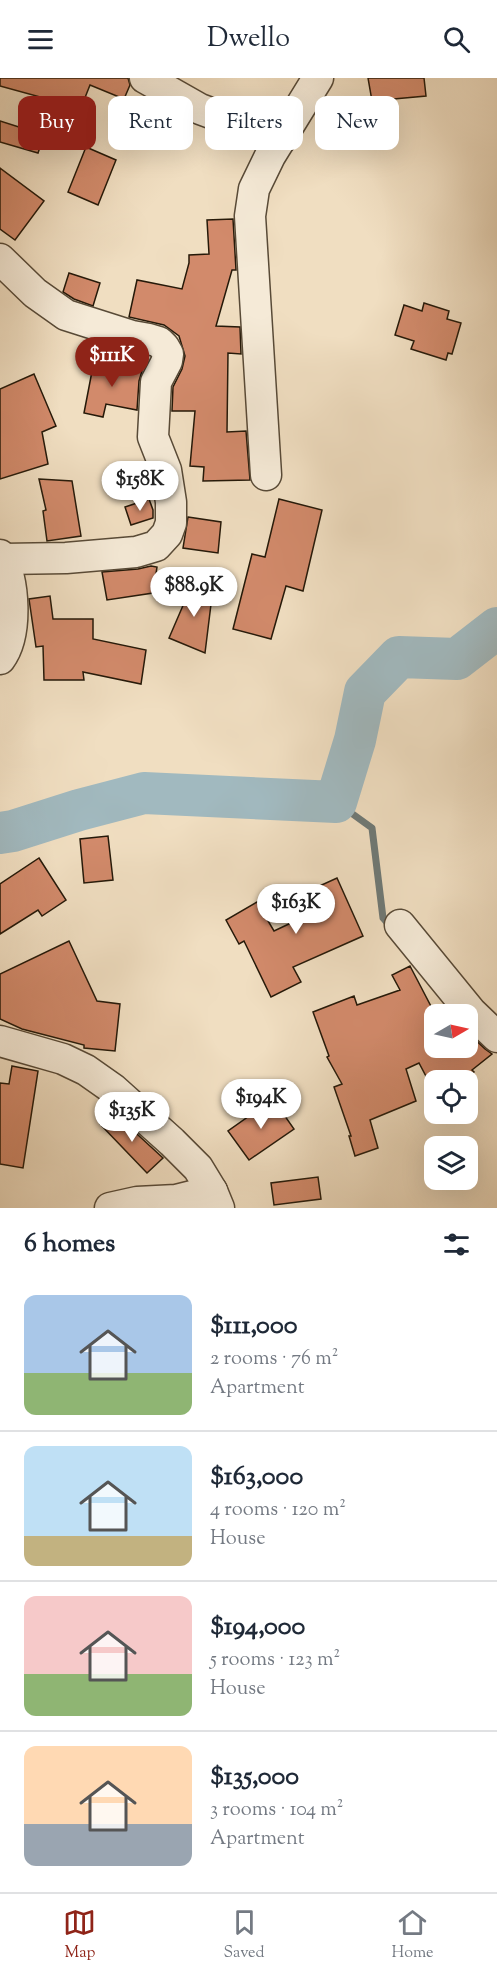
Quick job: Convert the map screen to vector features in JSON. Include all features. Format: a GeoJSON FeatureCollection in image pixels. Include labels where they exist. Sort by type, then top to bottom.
{"type":"FeatureCollection","features":[{"type":"Feature","properties":{"kind":"street"},"geometry":{"type":"LineString","coordinates":[[145,78],[205,111]]}},
{"type":"Feature","properties":{"kind":"street"},"geometry":{"type":"LineString","coordinates":[[303,103],[318,78]]}},
{"type":"Feature","properties":{"kind":"street"},"geometry":{"type":"LineString","coordinates":[[266,475],[250,216],[254,189],[274,150]]}},
{"type":"Feature","properties":{"kind":"street"},"geometry":{"type":"LineString","coordinates":[[0,259],[35,293],[66,315],[159,342],[164,347],[168,354],[167,361],[156,382],[153,437],[166,470],[171,502],[171,524],[167,534],[156,546],[136,552],[66,558],[1,557],[12,595],[13,625],[7,650],[0,659]]}},
{"type":"Feature","properties":{"kind":"street"},"geometry":{"type":"LineString","coordinates":[[400,925],[471,1012],[497,1036]]}},
{"type":"Feature","properties":{"kind":"street"},"geometry":{"type":"LineString","coordinates":[[0,1041],[63,1059],[86,1070],[113,1089],[198,1168],[216,1199],[137,1202],[110,1208]]}},
{"type":"Feature","properties":{"kind":"building"},"geometry":{"type":"Polygon","coordinates":[[[0,78],[128,78],[130,85],[125,96],[117,96],[90,85],[86,96],[36,96],[0,86],[0,78]]]}},
{"type":"Feature","properties":{"kind":"building"},"geometry":{"type":"Polygon","coordinates":[[[368,78],[424,78],[426,96],[399,98],[399,96],[371,96],[368,78]]]}},
{"type":"Feature","properties":{"kind":"building"},"geometry":{"type":"Polygon","coordinates":[[[0,121],[18,127],[18,147],[0,142],[0,121]]]}},
{"type":"Feature","properties":{"kind":"building"},"geometry":{"type":"Polygon","coordinates":[[[85,150],[93,150],[116,160],[98,205],[68,192],[85,150]]]}},
{"type":"Feature","properties":{"kind":"building"},"geometry":{"type":"Polygon","coordinates":[[[0,168],[44,201],[15,240],[0,229],[0,168]]]}},
{"type":"Feature","properties":{"kind":"building"},"geometry":{"type":"Polygon","coordinates":[[[233,219],[236,270],[232,270],[216,326],[240,327],[241,354],[228,353],[227,432],[246,431],[250,480],[203,481],[204,467],[190,466],[195,411],[172,411],[173,387],[182,369],[185,356],[179,336],[164,325],[129,317],[137,280],[182,289],[189,255],[209,254],[207,220],[233,219]]]}},
{"type":"Feature","properties":{"kind":"building"},"geometry":{"type":"Polygon","coordinates":[[[69,273],[100,283],[93,306],[63,292],[69,273]]]}},
{"type":"Feature","properties":{"kind":"building"},"geometry":{"type":"Polygon","coordinates":[[[424,303],[449,311],[447,319],[461,323],[452,354],[448,353],[446,360],[411,349],[414,341],[395,335],[404,305],[422,311],[424,303]]]}},
{"type":"Feature","properties":{"kind":"building"},"geometry":{"type":"Polygon","coordinates":[[[94,361],[142,371],[137,410],[106,404],[103,417],[84,413],[94,361]]]}},
{"type":"Feature","properties":{"kind":"building"},"geometry":{"type":"Polygon","coordinates":[[[34,374],[56,426],[42,432],[48,464],[0,479],[0,389],[34,374]]]}},
{"type":"Feature","properties":{"kind":"building"},"geometry":{"type":"Polygon","coordinates":[[[39,479],[72,481],[81,536],[47,541],[43,511],[46,510],[39,479]]]}},
{"type":"Feature","properties":{"kind":"building"},"geometry":{"type":"Polygon","coordinates":[[[149,499],[153,518],[131,525],[125,507],[149,499]]]}},
{"type":"Feature","properties":{"kind":"building"},"geometry":{"type":"Polygon","coordinates":[[[279,499],[322,510],[303,591],[286,586],[271,639],[233,629],[252,554],[265,557],[279,499]]]}},
{"type":"Feature","properties":{"kind":"building"},"geometry":{"type":"Polygon","coordinates":[[[188,517],[221,522],[218,553],[183,548],[188,517]]]}},
{"type":"Feature","properties":{"kind":"building"},"geometry":{"type":"Polygon","coordinates":[[[157,567],[153,593],[107,600],[102,572],[157,567]]]}},
{"type":"Feature","properties":{"kind":"building"},"geometry":{"type":"Polygon","coordinates":[[[194,580],[213,588],[205,653],[169,638],[194,580]]]}},
{"type":"Feature","properties":{"kind":"building"},"geometry":{"type":"Polygon","coordinates":[[[50,596],[53,619],[93,619],[93,639],[146,650],[141,684],[83,672],[84,680],[44,680],[43,646],[36,647],[29,599],[50,596]]]}},
{"type":"Feature","properties":{"kind":"building"},"geometry":{"type":"Polygon","coordinates":[[[108,836],[113,880],[84,883],[80,839],[108,836]]]}},
{"type":"Feature","properties":{"kind":"building"},"geometry":{"type":"Polygon","coordinates":[[[39,858],[66,900],[42,916],[38,910],[0,934],[0,884],[39,858]]]}},
{"type":"Feature","properties":{"kind":"building"},"geometry":{"type":"Polygon","coordinates":[[[337,878],[363,936],[293,967],[301,982],[271,997],[244,941],[239,944],[226,920],[257,902],[274,931],[310,914],[302,894],[337,878]]]}},
{"type":"Feature","properties":{"kind":"building"},"geometry":{"type":"Polygon","coordinates":[[[69,941],[97,1001],[120,1004],[115,1051],[84,1048],[84,1045],[22,1029],[0,1019],[0,974],[69,941]]]}},
{"type":"Feature","properties":{"kind":"building"},"geometry":{"type":"Polygon","coordinates":[[[410,966],[430,1004],[424,1004],[424,1058],[478,1058],[478,1042],[492,1054],[472,1070],[424,1070],[424,1072],[419,1063],[406,1069],[416,1101],[370,1120],[378,1148],[355,1156],[349,1136],[351,1136],[334,1087],[342,1084],[327,1057],[329,1056],[313,1012],[354,996],[357,1005],[400,990],[392,975],[410,966]]]}},
{"type":"Feature","properties":{"kind":"building"},"geometry":{"type":"Polygon","coordinates":[[[12,1066],[38,1071],[23,1168],[0,1164],[0,1083],[9,1084],[12,1066]]]}},
{"type":"Feature","properties":{"kind":"building"},"geometry":{"type":"Polygon","coordinates":[[[273,1099],[294,1129],[249,1160],[228,1131],[273,1099]]]}},
{"type":"Feature","properties":{"kind":"building"},"geometry":{"type":"Polygon","coordinates":[[[113,1112],[163,1158],[147,1173],[100,1124],[113,1112]]]}},
{"type":"Feature","properties":{"kind":"building"},"geometry":{"type":"Polygon","coordinates":[[[318,1177],[321,1199],[274,1205],[271,1183],[318,1177]]]}},
{"type":"Feature","properties":{"kind":"waterway"},"geometry":{"type":"LineString","coordinates":[[0,833],[144,793],[336,802],[355,740],[365,692],[399,657],[457,659],[497,628]]}},
{"type":"Feature","properties":{"kind":"waterway"},"geometry":{"type":"LineString","coordinates":[[336,802],[372,828],[383,918],[392,928]]}}]}
